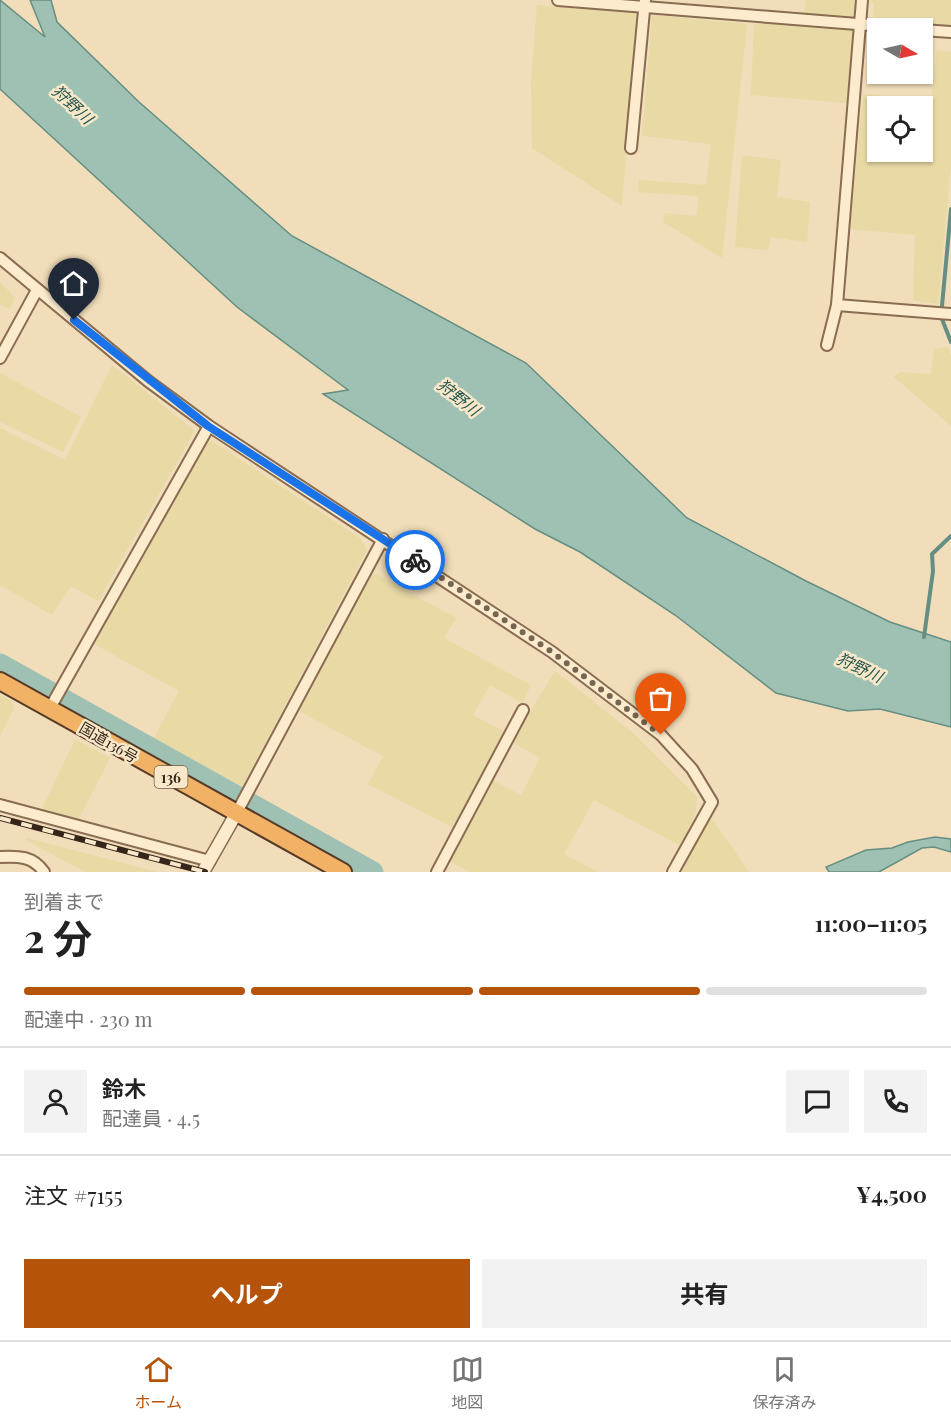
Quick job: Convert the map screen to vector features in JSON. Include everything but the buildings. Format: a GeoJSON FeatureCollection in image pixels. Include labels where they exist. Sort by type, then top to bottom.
{"type":"FeatureCollection","features":[{"type":"Feature","properties":{"kind":"highway","name":"国道136号"},"geometry":{"type":"LineString","coordinates":[[0,681],[241,803],[343,872]]}},
{"type":"Feature","properties":{"kind":"street"},"geometry":{"type":"LineString","coordinates":[[558,0],[644,4],[867,25]]}},
{"type":"Feature","properties":{"kind":"street"},"geometry":{"type":"LineString","coordinates":[[827,345],[837,305],[862,0]]}},
{"type":"Feature","properties":{"kind":"street"},"geometry":{"type":"LineString","coordinates":[[631,148],[644,4]]}},
{"type":"Feature","properties":{"kind":"street"},"geometry":{"type":"LineString","coordinates":[[933,31],[951,33]]}},
{"type":"Feature","properties":{"kind":"street"},"geometry":{"type":"LineString","coordinates":[[0,258],[208,426],[552,652],[661,735],[692,769],[712,802],[673,872]]}},
{"type":"Feature","properties":{"kind":"street"},"geometry":{"type":"LineString","coordinates":[[0,358],[4,342],[37,290]]}},
{"type":"Feature","properties":{"kind":"street"},"geometry":{"type":"LineString","coordinates":[[837,305],[951,314]]}},
{"type":"Feature","properties":{"kind":"street"},"geometry":{"type":"LineString","coordinates":[[50,708],[208,426]]}},
{"type":"Feature","properties":{"kind":"street"},"geometry":{"type":"LineString","coordinates":[[203,872],[383,539]]}},
{"type":"Feature","properties":{"kind":"street"},"geometry":{"type":"LineString","coordinates":[[437,872],[523,710]]}},
{"type":"Feature","properties":{"kind":"street"},"geometry":{"type":"LineString","coordinates":[[0,805],[210,861]]}},
{"type":"Feature","properties":{"kind":"street"},"geometry":{"type":"LineString","coordinates":[[0,857],[28,859],[38,863],[44,872]]}},
{"type":"Feature","properties":{"kind":"shaded area"},"geometry":{"type":"Polygon","coordinates":[[[806,0],[857,0],[855,20],[804,15],[806,0]]]}},
{"type":"Feature","properties":{"kind":"shaded area"},"geometry":{"type":"Polygon","coordinates":[[[871,0],[951,0],[951,26],[933,24],[933,18],[873,18],[874,3],[870,3],[871,0]]]}},
{"type":"Feature","properties":{"kind":"shaded area"},"geometry":{"type":"Polygon","coordinates":[[[537,5],[637,13],[622,206],[532,148],[531,80],[537,5]]]}},
{"type":"Feature","properties":{"kind":"shaded area"},"geometry":{"type":"Polygon","coordinates":[[[652,15],[747,24],[722,258],[663,222],[665,213],[696,216],[699,196],[638,192],[639,180],[706,185],[711,144],[642,136],[652,15]]]}},
{"type":"Feature","properties":{"kind":"shaded area"},"geometry":{"type":"Polygon","coordinates":[[[754,24],[853,29],[847,103],[751,95],[754,24]]]}},
{"type":"Feature","properties":{"kind":"shaded area"},"geometry":{"type":"Polygon","coordinates":[[[937,50],[951,52],[951,165],[938,304],[913,300],[915,235],[850,229],[863,94],[886,96],[867,96],[867,162],[933,162],[931,96],[937,50]]]}},
{"type":"Feature","properties":{"kind":"shaded area"},"geometry":{"type":"Polygon","coordinates":[[[742,155],[781,160],[777,197],[810,202],[807,242],[771,237],[768,250],[735,247],[742,155]]]}},
{"type":"Feature","properties":{"kind":"shaded area"},"geometry":{"type":"Polygon","coordinates":[[[0,282],[15,298],[10,309],[0,304],[0,282]]]}},
{"type":"Feature","properties":{"kind":"shaded area"},"geometry":{"type":"Polygon","coordinates":[[[948,347],[951,356],[951,426],[894,377],[899,372],[931,374],[934,349],[948,347]]]}},
{"type":"Feature","properties":{"kind":"shaded area"},"geometry":{"type":"Polygon","coordinates":[[[112,365],[195,431],[98,601],[71,586],[52,615],[0,585],[0,428],[65,460],[112,365]]]}},
{"type":"Feature","properties":{"kind":"shaded area"},"geometry":{"type":"Polygon","coordinates":[[[0,373],[81,417],[63,452],[0,422],[0,373]]]}},
{"type":"Feature","properties":{"kind":"shaded area"},"geometry":{"type":"Polygon","coordinates":[[[210,440],[360,538],[367,550],[242,787],[154,738],[179,691],[94,644],[190,469],[210,440]]]}},
{"type":"Feature","properties":{"kind":"shaded area"},"geometry":{"type":"Polygon","coordinates":[[[374,573],[456,618],[444,638],[531,685],[522,703],[490,685],[473,715],[505,732],[454,828],[368,784],[383,756],[295,709],[341,623],[374,573]]]}},
{"type":"Feature","properties":{"kind":"shaded area"},"geometry":{"type":"Polygon","coordinates":[[[555,671],[632,732],[697,797],[696,812],[681,846],[594,800],[564,854],[598,872],[469,872],[449,861],[492,780],[521,795],[540,758],[512,742],[555,671]]]}},
{"type":"Feature","properties":{"kind":"shaded area"},"geometry":{"type":"Polygon","coordinates":[[[0,695],[12,701],[14,708],[0,736],[0,695]]]}},
{"type":"Feature","properties":{"kind":"shaded area"},"geometry":{"type":"Polygon","coordinates":[[[75,739],[110,758],[78,820],[45,811],[43,807],[75,739]]]}},
{"type":"Feature","properties":{"kind":"shaded area"},"geometry":{"type":"Polygon","coordinates":[[[712,819],[749,872],[681,872],[707,820],[712,819]]]}},
{"type":"Feature","properties":{"kind":"shaded area"},"geometry":{"type":"Polygon","coordinates":[[[27,838],[157,872],[85,872],[26,840],[27,838]]]}},
{"type":"Feature","properties":{"kind":"water","name":"狩野川"},"geometry":{"type":"Polygon","coordinates":[[[0,0],[45,37],[30,0],[51,0],[57,22],[139,102],[292,236],[526,363],[687,518],[806,581],[890,622],[951,642],[951,727],[880,709],[848,711],[776,693],[675,615],[580,552],[535,529],[323,394],[348,390],[237,307],[0,89],[0,0]]]}},
{"type":"Feature","properties":{"kind":"water"},"geometry":{"type":"Polygon","coordinates":[[[935,837],[951,839],[951,852],[934,847],[922,848],[879,872],[829,872],[826,867],[866,850],[892,848],[908,842],[935,837]]]}},
{"type":"Feature","properties":{"kind":"waterway"},"geometry":{"type":"LineString","coordinates":[[942,306],[951,209]]}},
{"type":"Feature","properties":{"kind":"waterway"},"geometry":{"type":"LineString","coordinates":[[942,319],[951,342]]}},
{"type":"Feature","properties":{"kind":"waterway"},"geometry":{"type":"LineString","coordinates":[[924,637],[933,571],[932,554],[951,536]]}},
{"type":"Feature","properties":{"kind":"waterway"},"geometry":{"type":"LineString","coordinates":[[0,664],[373,872]]}},
{"type":"Feature","properties":{"kind":"railway"},"geometry":{"type":"LineString","coordinates":[[0,818],[205,872]]}},
{"type":"Feature","properties":{"kind":"way so far"},"geometry":{"type":"LineString","coordinates":[[415,560],[552,652],[661,735]]}},
{"type":"Feature","properties":{"kind":"route"},"geometry":{"type":"LineString","coordinates":[[74,320],[148,381],[208,426],[415,560]]}}]}
